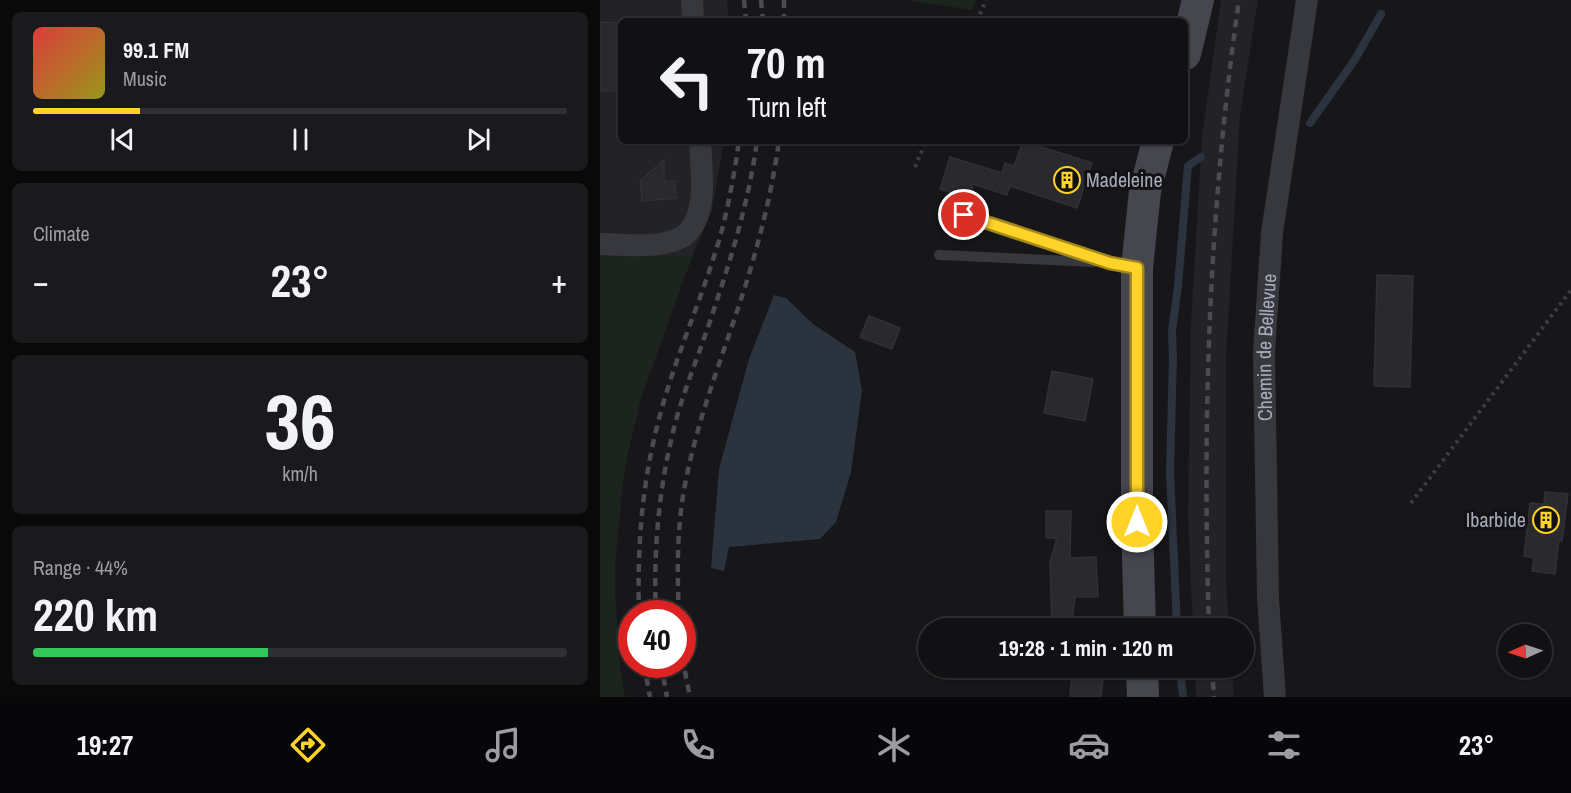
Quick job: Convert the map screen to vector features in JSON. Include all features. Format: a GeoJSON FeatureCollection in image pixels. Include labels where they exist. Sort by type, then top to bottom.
{"type":"FeatureCollection","features":[{"type":"Feature","properties":{"kind":"street"},"geometry":{"type":"LineString","coordinates":[[692,0],[693,18]]}},
{"type":"Feature","properties":{"kind":"street"},"geometry":{"type":"LineString","coordinates":[[1188,42],[1198,0]]}},
{"type":"Feature","properties":{"kind":"street","name":"Chemin de Bellevue"},"geometry":{"type":"LineString","coordinates":[[1275,697],[1268,598],[1264,352],[1272,233],[1307,0]]}},
{"type":"Feature","properties":{"kind":"street"},"geometry":{"type":"LineString","coordinates":[[600,244],[658,245],[677,240],[689,232],[698,217],[701,193],[700,144]]}},
{"type":"Feature","properties":{"kind":"street"},"geometry":{"type":"LineString","coordinates":[[1140,618],[1137,522],[1123,265],[1139,230],[1145,191],[1157,144]]}},
{"type":"Feature","properties":{"kind":"street"},"geometry":{"type":"LineString","coordinates":[[1142,678],[1143,697]]}},
{"type":"Feature","properties":{"kind":"lane"},"geometry":{"type":"LineString","coordinates":[[964,215],[1123,265]]}},
{"type":"Feature","properties":{"kind":"lane"},"geometry":{"type":"LineString","coordinates":[[939,255],[1123,265]]}},
{"type":"Feature","properties":{"kind":"path"},"geometry":{"type":"LineString","coordinates":[[978,18],[986,0]]}},
{"type":"Feature","properties":{"kind":"path"},"geometry":{"type":"LineString","coordinates":[[915,167],[925,144]]}},
{"type":"Feature","properties":{"kind":"path"},"geometry":{"type":"LineString","coordinates":[[1411,503],[1571,290]]}},
{"type":"Feature","properties":{"kind":"shaded area"},"geometry":{"type":"Polygon","coordinates":[[[600,0],[727,0],[729,18],[618,18],[618,144],[723,144],[712,210],[692,257],[641,398],[624,471],[614,574],[618,678],[621,678],[625,697],[600,697],[600,0]]]}},
{"type":"Feature","properties":{"kind":"shaded area"},"geometry":{"type":"Polygon","coordinates":[[[905,0],[976,0],[972,10],[905,0]]]}},
{"type":"Feature","properties":{"kind":"shaded area"},"geometry":{"type":"Polygon","coordinates":[[[1221,0],[1258,0],[1240,115],[1226,359],[1226,582],[1228,618],[1193,618],[1188,517],[1191,324],[1202,137],[1221,0]]]}},
{"type":"Feature","properties":{"kind":"shaded area"},"geometry":{"type":"Polygon","coordinates":[[[600,256],[692,257],[641,399],[619,509],[615,585],[616,623],[618,678],[622,678],[625,697],[600,697],[600,256]]]}},
{"type":"Feature","properties":{"kind":"shaded area"},"geometry":{"type":"Polygon","coordinates":[[[1195,678],[1233,678],[1234,697],[1196,697],[1195,678]]]}},
{"type":"Feature","properties":{"kind":"water"},"geometry":{"type":"Polygon","coordinates":[[[774,295],[786,298],[813,324],[855,352],[862,390],[851,472],[836,522],[820,539],[729,547],[724,571],[711,568],[719,469],[749,359],[774,295]]]}},
{"type":"Feature","properties":{"kind":"building"},"geometry":{"type":"Polygon","coordinates":[[[600,22],[618,23],[617,91],[600,91],[600,22]]]}},
{"type":"Feature","properties":{"kind":"building"},"geometry":{"type":"Polygon","coordinates":[[[1022,144],[1032,144],[1092,163],[1077,208],[1010,186],[1007,195],[973,184],[969,198],[940,189],[950,157],[1002,173],[1005,163],[1014,166],[1022,144]]]}},
{"type":"Feature","properties":{"kind":"building"},"geometry":{"type":"Polygon","coordinates":[[[664,160],[664,181],[675,181],[676,198],[642,201],[640,181],[664,160]]]}},
{"type":"Feature","properties":{"kind":"building"},"geometry":{"type":"Polygon","coordinates":[[[1377,275],[1413,276],[1410,387],[1374,386],[1377,275]]]}},
{"type":"Feature","properties":{"kind":"building"},"geometry":{"type":"Polygon","coordinates":[[[869,316],[900,328],[892,349],[860,337],[869,316]]]}},
{"type":"Feature","properties":{"kind":"building"},"geometry":{"type":"Polygon","coordinates":[[[1052,371],[1093,379],[1085,421],[1044,413],[1052,371]]]}},
{"type":"Feature","properties":{"kind":"building","name":"Ibarbide"},"geometry":{"type":"Polygon","coordinates":[[[1545,492],[1568,494],[1555,574],[1532,571],[1534,558],[1524,556],[1530,503],[1544,504],[1545,492]]]}},
{"type":"Feature","properties":{"kind":"building"},"geometry":{"type":"Polygon","coordinates":[[[1046,511],[1071,511],[1070,558],[1096,557],[1098,597],[1075,597],[1072,618],[1052,618],[1050,562],[1057,538],[1046,538],[1046,511]]]}},
{"type":"Feature","properties":{"kind":"building"},"geometry":{"type":"Polygon","coordinates":[[[1072,678],[1103,678],[1101,697],[1070,697],[1072,678]]]}},
{"type":"Feature","properties":{"kind":"waterway"},"geometry":{"type":"LineString","coordinates":[[1310,123],[1354,61],[1381,14]]}},
{"type":"Feature","properties":{"kind":"waterway"},"geometry":{"type":"LineString","coordinates":[[1177,618],[1170,471],[1172,331],[1188,166],[1201,157]]}},
{"type":"Feature","properties":{"kind":"waterway"},"geometry":{"type":"LineString","coordinates":[[1181,678],[1183,697]]}},
{"type":"Feature","properties":{"kind":"railway"},"geometry":{"type":"LineString","coordinates":[[744,0],[746,18]]}},
{"type":"Feature","properties":{"kind":"railway"},"geometry":{"type":"LineString","coordinates":[[761,0],[763,18]]}},
{"type":"Feature","properties":{"kind":"railway"},"geometry":{"type":"LineString","coordinates":[[784,0],[784,18]]}},
{"type":"Feature","properties":{"kind":"railway"},"geometry":{"type":"LineString","coordinates":[[1209,618],[1207,471],[1210,314],[1221,156],[1239,0]]}},
{"type":"Feature","properties":{"kind":"railway"},"geometry":{"type":"LineString","coordinates":[[639,600],[642,514],[654,440],[667,391],[723,226],[739,144]]}},
{"type":"Feature","properties":{"kind":"railway"},"geometry":{"type":"LineString","coordinates":[[656,600],[658,518],[669,447],[683,396],[733,249],[745,206],[756,144]]}},
{"type":"Feature","properties":{"kind":"railway"},"geometry":{"type":"LineString","coordinates":[[679,600],[681,510],[688,469],[710,390],[756,251],[779,144]]}},
{"type":"Feature","properties":{"kind":"railway"},"geometry":{"type":"LineString","coordinates":[[647,678],[650,697]]}},
{"type":"Feature","properties":{"kind":"railway"},"geometry":{"type":"LineString","coordinates":[[664,678],[667,697]]}},
{"type":"Feature","properties":{"kind":"railway"},"geometry":{"type":"LineString","coordinates":[[686,678],[690,697]]}},
{"type":"Feature","properties":{"kind":"railway"},"geometry":{"type":"LineString","coordinates":[[1213,678],[1214,697]]}},
{"type":"Feature","properties":{"kind":"place","name":"Madeleine"},"geometry":{"type":"Point","coordinates":[1067,180]}},
{"type":"Feature","properties":{"kind":"place","name":"Ibarbide"},"geometry":{"type":"Point","coordinates":[1546,520]}},
{"type":"Feature","properties":{"kind":"route"},"geometry":{"type":"LineString","coordinates":[[964,215],[1110,263],[1137,268],[1137,522]]}}]}
